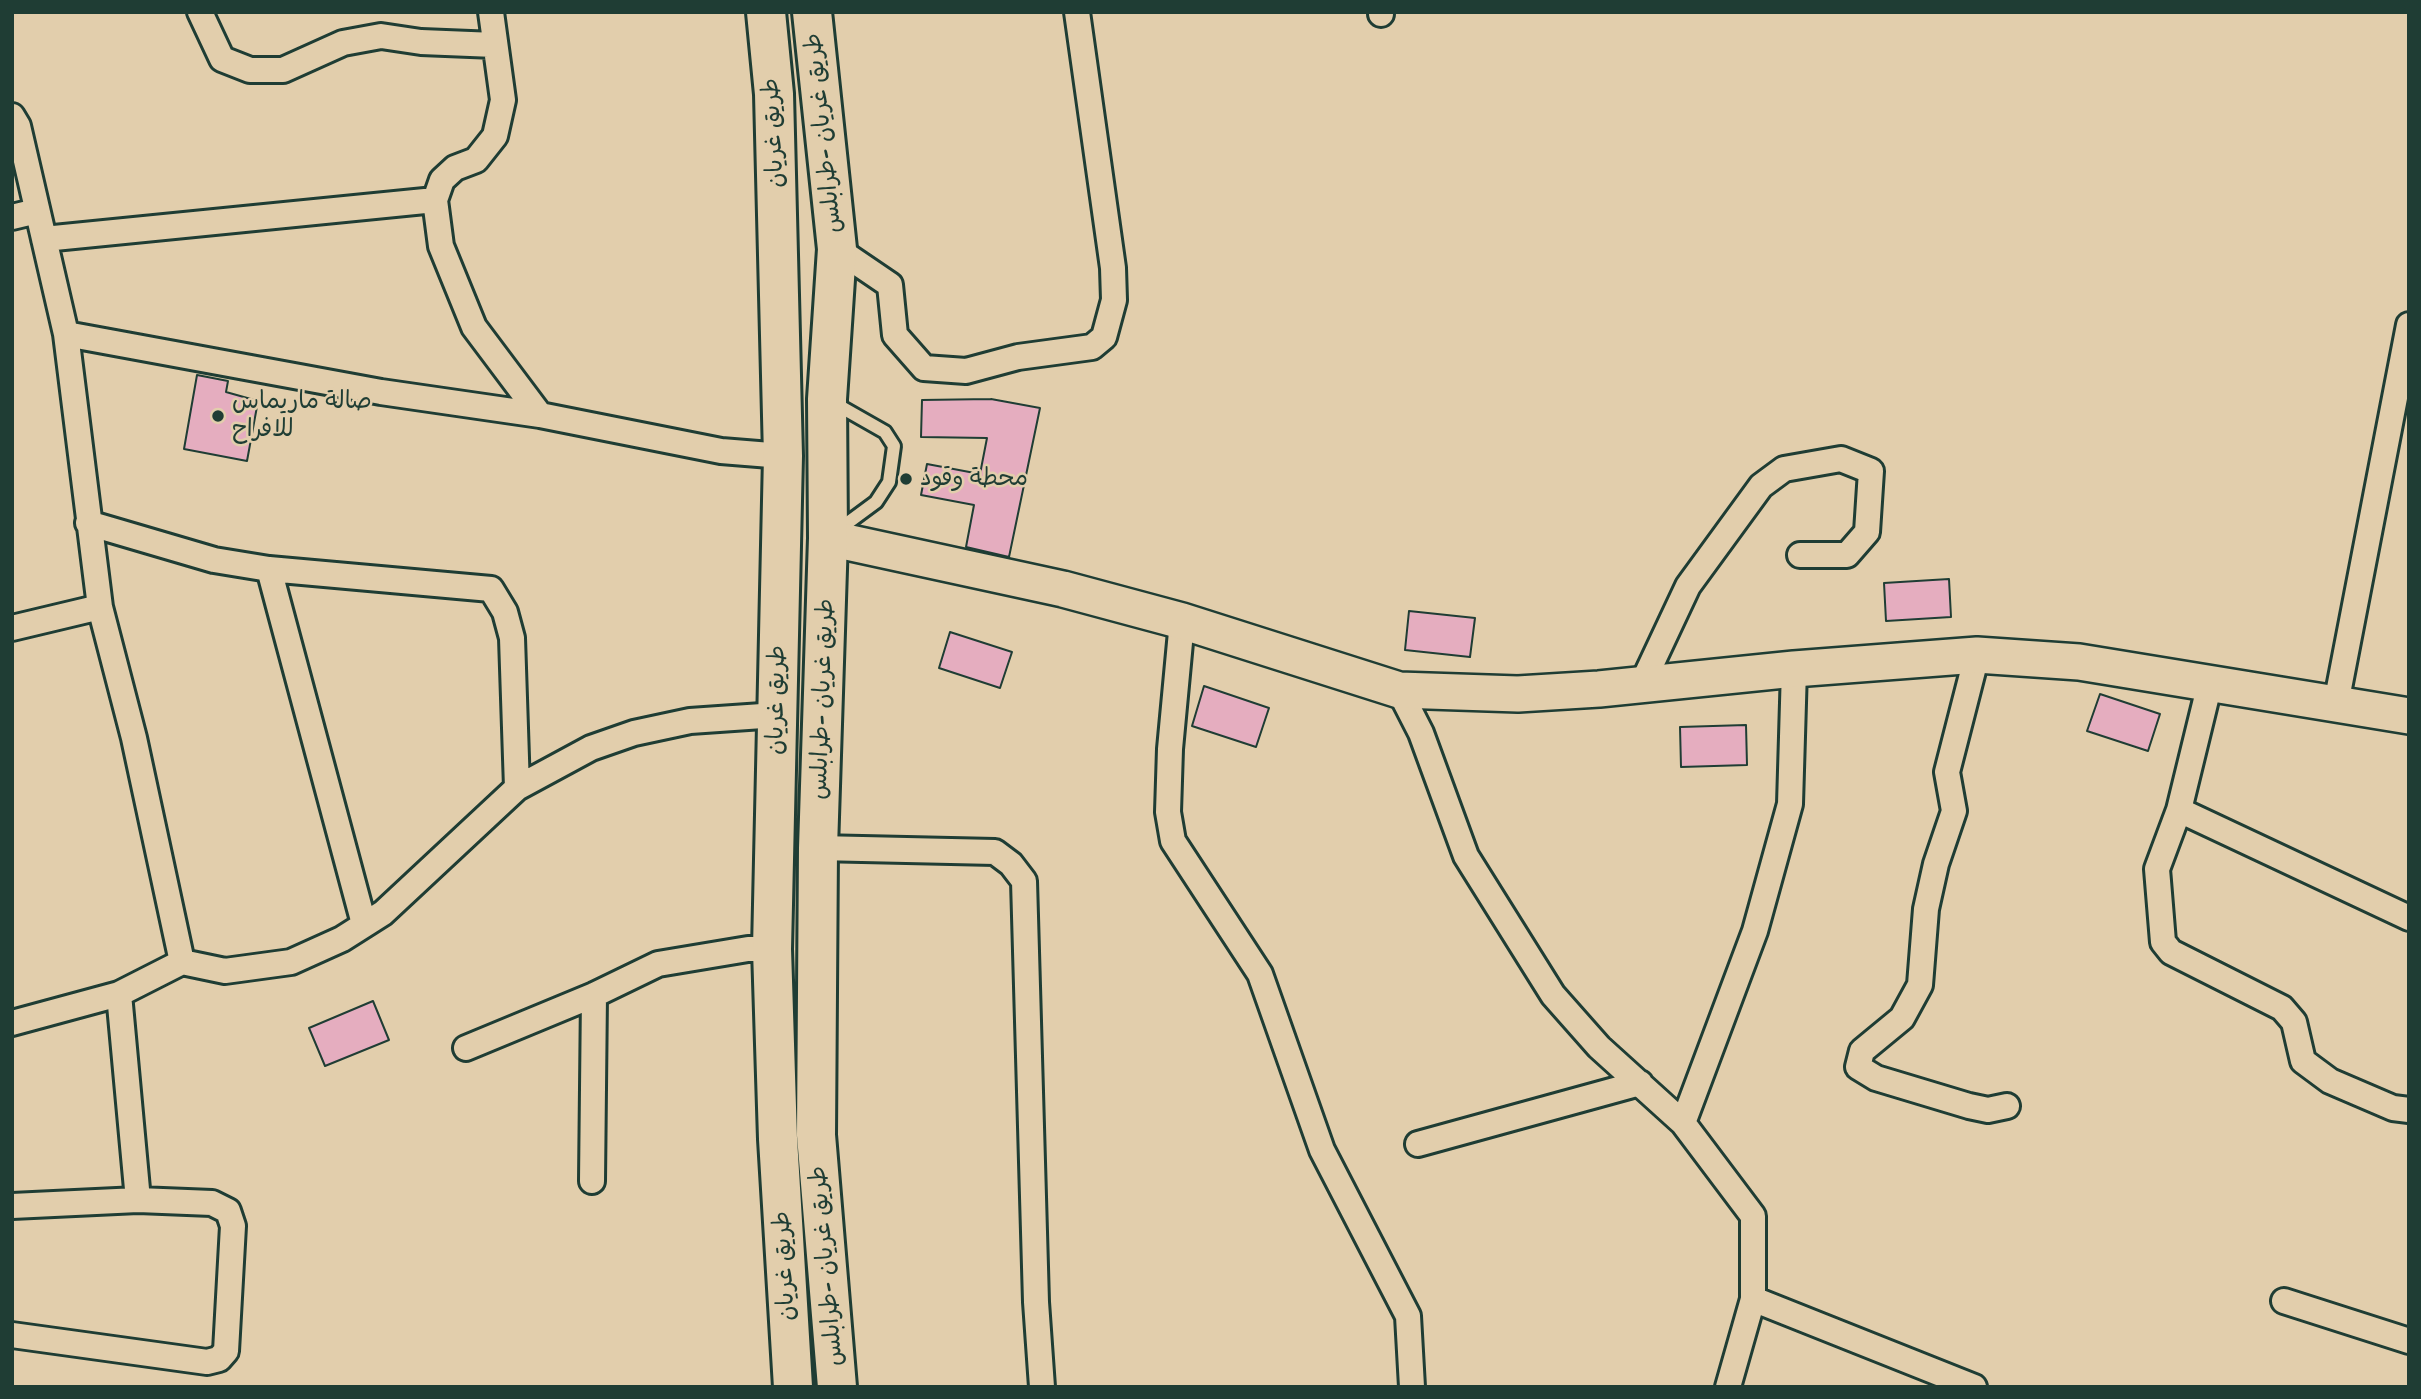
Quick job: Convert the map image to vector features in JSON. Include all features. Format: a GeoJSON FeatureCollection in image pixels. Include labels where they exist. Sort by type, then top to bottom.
{"type":"FeatureCollection","features":[{"type":"Feature","properties":{"kind":"highway","name":"طريق غريان"},"geometry":{"type":"LineString","coordinates":[[766,12],[774,94],[783,456],[772,949],[778,1139],[793,1387]]}},
{"type":"Feature","properties":{"kind":"highway","name":"طريق غريان -طرابلس"},"geometry":{"type":"LineString","coordinates":[[812,12],[837,249],[827,399],[828,538],[818,848],[816,1135],[837,1387]]}},
{"type":"Feature","properties":{"kind":"street"},"geometry":{"type":"LineString","coordinates":[[200,12],[222,59],[250,70],[283,70],[344,43],[381,36],[495,45]]}},
{"type":"Feature","properties":{"kind":"street"},"geometry":{"type":"LineString","coordinates":[[491,12],[502,100],[495,135],[476,160],[455,168],[442,180],[435,200],[441,246],[474,327],[540,415]]}},
{"type":"Feature","properties":{"kind":"street"},"geometry":{"type":"LineString","coordinates":[[837,249],[890,285],[895,335],[924,369],[966,371],[1018,357],[1092,347],[1104,337],[1114,300],[1112,268],[1077,12]]}},
{"type":"Feature","properties":{"kind":"street"},"geometry":{"type":"LineString","coordinates":[[12,116],[18,126],[75,384],[88,523],[100,607],[134,738],[182,962]]}},
{"type":"Feature","properties":{"kind":"street"},"geometry":{"type":"LineString","coordinates":[[44,239],[435,200]]}},
{"type":"Feature","properties":{"kind":"street"},"geometry":{"type":"LineString","coordinates":[[12,217],[37,211]]}},
{"type":"Feature","properties":{"kind":"street"},"geometry":{"type":"LineString","coordinates":[[2336,704],[2409,325]]}},
{"type":"Feature","properties":{"kind":"street"},"geometry":{"type":"LineString","coordinates":[[66,334],[381,392],[540,415],[721,451],[783,456]]}},
{"type":"Feature","properties":{"kind":"street"},"geometry":{"type":"LineString","coordinates":[[1642,684],[1688,586],[1761,486],[1784,469],[1841,459],[1871,471],[1867,531],[1847,555],[1800,555]]}},
{"type":"Feature","properties":{"kind":"street"},"geometry":{"type":"LineString","coordinates":[[88,523],[214,560],[269,569],[491,589],[505,612],[512,638],[517,788]]}},
{"type":"Feature","properties":{"kind":"street"},"geometry":{"type":"LineString","coordinates":[[828,538],[1063,589],[1182,621],[1399,690],[1518,694],[1977,655],[2080,662],[2409,716]]}},
{"type":"Feature","properties":{"kind":"street"},"geometry":{"type":"LineString","coordinates":[[269,569],[364,924]]}},
{"type":"Feature","properties":{"kind":"street"},"geometry":{"type":"LineString","coordinates":[[12,628],[100,607]]}},
{"type":"Feature","properties":{"kind":"street"},"geometry":{"type":"LineString","coordinates":[[1182,621],[1170,748],[1168,812],[1172,841],[1260,974],[1322,1150],[1408,1316],[1412,1387]]}},
{"type":"Feature","properties":{"kind":"street"},"geometry":{"type":"LineString","coordinates":[[1977,655],[1964,717],[1947,772],[1954,811],[1936,864],[1926,909],[1920,985],[1902,1018],[1862,1051],[1858,1067],[1876,1077],[1969,1106],[1988,1110],[2007,1106]]}},
{"type":"Feature","properties":{"kind":"street"},"geometry":{"type":"LineString","coordinates":[[1683,1123],[1755,930],[1790,804],[1794,669]]}},
{"type":"Feature","properties":{"kind":"street"},"geometry":{"type":"LineString","coordinates":[[2210,683],[2179,810],[2157,869],[2163,942],[2171,952],[2283,1008],[2294,1022],[2303,1061],[2330,1081],[2393,1108],[2409,1110]]}},
{"type":"Feature","properties":{"kind":"street"},"geometry":{"type":"LineString","coordinates":[[1399,690],[1421,733],[1466,856],[1553,995],[1599,1047],[1683,1123],[1753,1216],[1753,1299],[1728,1387]]}},
{"type":"Feature","properties":{"kind":"street"},"geometry":{"type":"LineString","coordinates":[[12,1023],[119,994],[182,962],[225,971],[291,962],[342,939],[383,913],[517,788],[591,748],[634,733],[690,721],[777,715]]}},
{"type":"Feature","properties":{"kind":"street"},"geometry":{"type":"LineString","coordinates":[[2179,810],[2409,918]]}},
{"type":"Feature","properties":{"kind":"street"},"geometry":{"type":"LineString","coordinates":[[818,848],[995,852],[1011,864],[1024,881],[1036,1302],[1042,1387]]}},
{"type":"Feature","properties":{"kind":"street"},"geometry":{"type":"LineString","coordinates":[[466,1048],[594,995],[658,964],[748,949],[772,949]]}},
{"type":"Feature","properties":{"kind":"street"},"geometry":{"type":"LineString","coordinates":[[119,994],[138,1200]]}},
{"type":"Feature","properties":{"kind":"street"},"geometry":{"type":"LineString","coordinates":[[592,1181],[594,995]]}},
{"type":"Feature","properties":{"kind":"street"},"geometry":{"type":"LineString","coordinates":[[1418,1144],[1640,1083]]}},
{"type":"Feature","properties":{"kind":"street"},"geometry":{"type":"LineString","coordinates":[[12,1206],[138,1200],[212,1203],[228,1210],[233,1226],[226,1351],[219,1359],[207,1362],[12,1335]]}},
{"type":"Feature","properties":{"kind":"street"},"geometry":{"type":"LineString","coordinates":[[1753,1299],[1974,1387]]}},
{"type":"Feature","properties":{"kind":"street"},"geometry":{"type":"LineString","coordinates":[[2284,1301],[2409,1341]]}},
{"type":"Feature","properties":{"kind":"lane"},"geometry":{"type":"LineString","coordinates":[[827,399],[885,432],[894,446],[889,482],[876,502],[828,538]]}},
{"type":"Feature","properties":{"kind":"building"},"geometry":{"type":"Polygon","coordinates":[[[197,375],[228,381],[226,392],[258,401],[247,461],[184,449],[197,375]]]}},
{"type":"Feature","properties":{"kind":"building"},"geometry":{"type":"Polygon","coordinates":[[[991,399],[1040,408],[1009,557],[966,547],[974,505],[921,495],[927,464],[980,474],[987,438],[921,437],[922,400],[991,399]]]}},
{"type":"Feature","properties":{"kind":"building"},"geometry":{"type":"Polygon","coordinates":[[[1949,579],[1951,617],[1886,621],[1884,583],[1949,579]]]}},
{"type":"Feature","properties":{"kind":"building"},"geometry":{"type":"Polygon","coordinates":[[[1409,611],[1475,618],[1470,657],[1405,650],[1409,611]]]}},
{"type":"Feature","properties":{"kind":"building"},"geometry":{"type":"Polygon","coordinates":[[[950,632],[1012,652],[1000,688],[939,668],[950,632]]]}},
{"type":"Feature","properties":{"kind":"building"},"geometry":{"type":"Polygon","coordinates":[[[1204,686],[1269,708],[1256,747],[1192,726],[1204,686]]]}},
{"type":"Feature","properties":{"kind":"building"},"geometry":{"type":"Polygon","coordinates":[[[2100,694],[2160,714],[2148,751],[2087,731],[2100,694]]]}},
{"type":"Feature","properties":{"kind":"building"},"geometry":{"type":"Polygon","coordinates":[[[1746,725],[1747,765],[1681,767],[1680,727],[1746,725]]]}},
{"type":"Feature","properties":{"kind":"building"},"geometry":{"type":"Polygon","coordinates":[[[373,1001],[389,1040],[325,1066],[309,1028],[373,1001]]]}},
{"type":"Feature","properties":{"kind":"place","name":"صالة ماريماس للافراح"},"geometry":{"type":"Point","coordinates":[218,416]}},
{"type":"Feature","properties":{"kind":"place","name":"محطة وقود"},"geometry":{"type":"Point","coordinates":[906,479]}}]}
